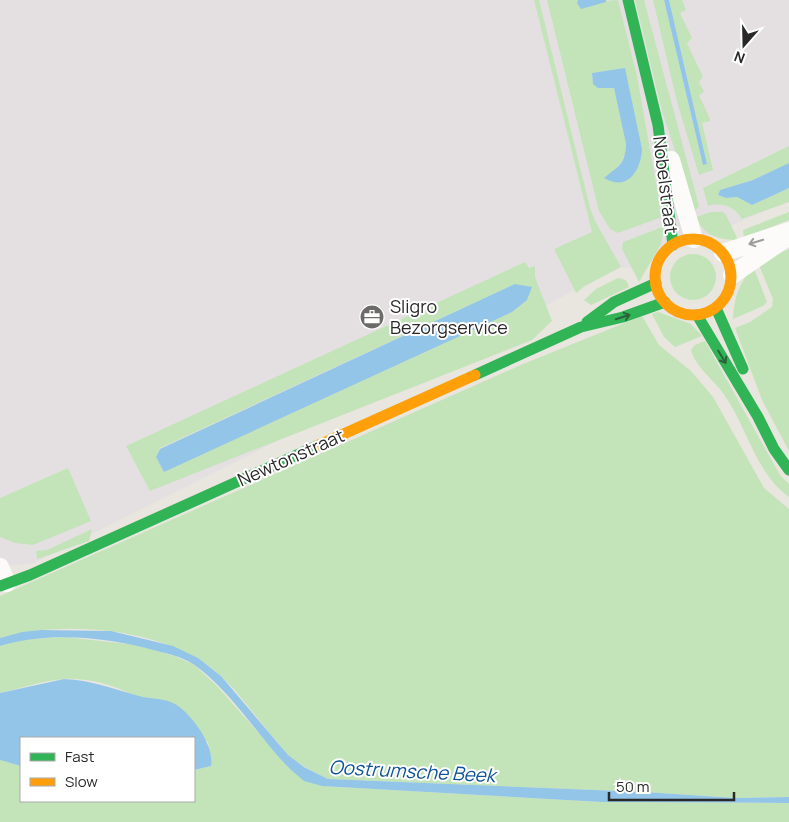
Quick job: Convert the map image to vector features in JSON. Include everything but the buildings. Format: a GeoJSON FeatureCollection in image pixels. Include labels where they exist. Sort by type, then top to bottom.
{"type":"FeatureCollection","features":[{"type":"Feature","properties":{"kind":"street","name":"Nobelstraat"},"geometry":{"type":"LineString","coordinates":[[628,0],[658,125],[673,245]]}},
{"type":"Feature","properties":{"kind":"street","name":"Nobelstraat"},"geometry":{"type":"LineString","coordinates":[[658,125],[674,169],[694,239]]}},
{"type":"Feature","properties":{"kind":"street"},"geometry":{"type":"LineString","coordinates":[[723,253],[789,232]]}},
{"type":"Feature","properties":{"kind":"street"},"geometry":{"type":"LineString","coordinates":[[732,275],[789,236]]}},
{"type":"Feature","properties":{"kind":"street"},"geometry":{"type":"LineString","coordinates":[[694,239],[710,243],[723,253],[729,263],[732,275],[728,294],[716,308],[697,315],[680,313],[665,302],[656,283],[655,275],[660,259],[673,245],[694,239]]}},
{"type":"Feature","properties":{"kind":"street","name":"Newtonstraat"},"geometry":{"type":"LineString","coordinates":[[581,327],[614,302],[656,283]]}},
{"type":"Feature","properties":{"kind":"street","name":"Newtonstraat"},"geometry":{"type":"LineString","coordinates":[[4,584],[30,575],[581,327],[623,317],[665,302]]}},
{"type":"Feature","properties":{"kind":"street"},"geometry":{"type":"LineString","coordinates":[[716,308],[739,358],[758,417]]}},
{"type":"Feature","properties":{"kind":"street"},"geometry":{"type":"LineString","coordinates":[[697,315],[758,417],[774,449],[789,470]]}},
{"type":"Feature","properties":{"kind":"street"},"geometry":{"type":"LineString","coordinates":[[0,566],[4,584]]}},
{"type":"Feature","properties":{"kind":"shaded area"},"geometry":{"type":"Polygon","coordinates":[[[0,0],[789,0],[789,200],[636,268],[618,267],[517,321],[32,564],[0,566],[0,0]]]}},
{"type":"Feature","properties":{"kind":"green space"},"geometry":{"type":"Polygon","coordinates":[[[534,0],[539,0],[590,208],[595,221],[621,267],[585,286],[576,293],[554,249],[592,232],[534,0]]]}},
{"type":"Feature","properties":{"kind":"green space"},"geometry":{"type":"Polygon","coordinates":[[[547,0],[578,0],[577,3],[618,0],[637,76],[662,217],[618,233],[610,229],[599,211],[547,0]],[[625,69],[592,73],[593,84],[598,87],[614,88],[626,144],[625,154],[617,171],[609,174],[635,173],[625,69]]]}},
{"type":"Feature","properties":{"kind":"green space"},"geometry":{"type":"Polygon","coordinates":[[[635,0],[644,0],[699,206],[695,211],[662,111],[635,0]]]}},
{"type":"Feature","properties":{"kind":"green space"},"geometry":{"type":"Polygon","coordinates":[[[653,0],[664,0],[703,165],[707,164],[669,0],[682,0],[686,10],[680,13],[692,38],[687,43],[703,77],[699,82],[704,92],[699,95],[710,119],[710,121],[702,123],[713,170],[699,175],[677,102],[653,0]]]}},
{"type":"Feature","properties":{"kind":"green space"},"geometry":{"type":"Polygon","coordinates":[[[789,146],[789,163],[753,180],[720,190],[718,195],[726,198],[737,197],[752,205],[789,188],[789,202],[742,219],[728,206],[708,206],[703,188],[789,146]]]}},
{"type":"Feature","properties":{"kind":"green space"},"geometry":{"type":"Polygon","coordinates":[[[711,212],[723,212],[726,215],[738,240],[718,238],[703,229],[696,217],[711,212]]]}},
{"type":"Feature","properties":{"kind":"green space"},"geometry":{"type":"Polygon","coordinates":[[[789,212],[789,220],[744,238],[743,230],[789,212]]]}},
{"type":"Feature","properties":{"kind":"green space"},"geometry":{"type":"Polygon","coordinates":[[[665,226],[661,244],[639,282],[622,249],[623,242],[665,226]]]}},
{"type":"Feature","properties":{"kind":"green space"},"geometry":{"type":"Polygon","coordinates":[[[789,249],[789,451],[762,400],[735,328],[750,322],[772,307],[773,299],[758,263],[789,249]]]}},
{"type":"Feature","properties":{"kind":"green space"},"geometry":{"type":"Polygon","coordinates":[[[693,254],[706,258],[712,264],[716,277],[712,290],[706,296],[693,300],[680,296],[674,290],[670,277],[674,264],[680,258],[693,254]]]}},
{"type":"Feature","properties":{"kind":"green space"},"geometry":{"type":"Polygon","coordinates":[[[525,262],[529,268],[535,266],[535,277],[552,321],[532,340],[150,491],[126,446],[525,262]],[[515,284],[160,448],[156,457],[164,472],[515,284]]]}},
{"type":"Feature","properties":{"kind":"green space"},"geometry":{"type":"Polygon","coordinates":[[[753,266],[767,302],[763,306],[733,319],[738,291],[753,266]]]}},
{"type":"Feature","properties":{"kind":"green space"},"geometry":{"type":"Polygon","coordinates":[[[618,278],[626,280],[629,287],[591,305],[584,300],[596,289],[618,278]]]}},
{"type":"Feature","properties":{"kind":"green space"},"geometry":{"type":"Polygon","coordinates":[[[658,312],[691,324],[702,336],[675,347],[664,337],[652,314],[658,312]]]}},
{"type":"Feature","properties":{"kind":"green space"},"geometry":{"type":"Polygon","coordinates":[[[642,316],[659,345],[691,371],[713,397],[764,488],[789,509],[789,797],[736,798],[644,792],[328,779],[303,766],[289,756],[220,675],[198,659],[173,647],[145,638],[85,629],[55,629],[26,632],[0,638],[0,596],[523,364],[642,316]]]}},
{"type":"Feature","properties":{"kind":"green space"},"geometry":{"type":"Polygon","coordinates":[[[705,341],[780,475],[789,484],[789,497],[777,487],[768,475],[723,393],[693,356],[691,350],[695,345],[705,341]]]}},
{"type":"Feature","properties":{"kind":"green space"},"geometry":{"type":"Polygon","coordinates":[[[68,468],[91,521],[33,545],[15,543],[0,537],[0,498],[68,468]]]}},
{"type":"Feature","properties":{"kind":"green space"},"geometry":{"type":"Polygon","coordinates":[[[92,529],[89,541],[37,559],[36,551],[47,550],[92,529]]]}},
{"type":"Feature","properties":{"kind":"green space"},"geometry":{"type":"Polygon","coordinates":[[[65,637],[137,645],[193,664],[217,686],[290,769],[322,786],[602,802],[789,803],[789,822],[0,822],[0,760],[20,766],[20,802],[195,802],[195,770],[211,766],[208,742],[175,719],[140,698],[122,690],[84,680],[63,679],[0,693],[0,646],[17,640],[65,637]]]}},
{"type":"Feature","properties":{"kind":"water"},"geometry":{"type":"Polygon","coordinates":[[[578,0],[606,0],[606,2],[581,9],[577,3],[578,0]]]}},
{"type":"Feature","properties":{"kind":"water"},"geometry":{"type":"Polygon","coordinates":[[[664,0],[669,0],[707,164],[703,165],[664,0]]]}},
{"type":"Feature","properties":{"kind":"water"},"geometry":{"type":"Polygon","coordinates":[[[625,68],[642,149],[639,164],[632,177],[626,181],[612,182],[604,178],[620,165],[624,157],[626,144],[614,88],[598,88],[593,84],[592,73],[625,68]]]}},
{"type":"Feature","properties":{"kind":"water"},"geometry":{"type":"Polygon","coordinates":[[[789,163],[789,188],[752,205],[737,197],[726,198],[718,195],[720,190],[753,180],[789,163]]]}},
{"type":"Feature","properties":{"kind":"water"},"geometry":{"type":"Polygon","coordinates":[[[515,284],[532,287],[527,300],[512,312],[164,472],[156,457],[160,449],[515,284]]]}},
{"type":"Feature","properties":{"kind":"water"},"geometry":{"type":"Polygon","coordinates":[[[41,630],[111,631],[173,646],[198,658],[221,676],[288,755],[304,767],[328,779],[644,792],[736,798],[789,797],[789,803],[602,802],[322,786],[304,781],[290,769],[219,686],[193,664],[171,655],[138,646],[99,639],[39,638],[0,646],[0,638],[22,632],[41,630]]]}},
{"type":"Feature","properties":{"kind":"water"},"geometry":{"type":"Polygon","coordinates":[[[64,679],[93,683],[139,696],[165,700],[180,707],[200,730],[209,749],[211,766],[195,770],[195,737],[20,737],[20,766],[0,760],[0,693],[64,679]]]}},
{"type":"Feature","properties":{"kind":"traffic: fast"},"geometry":{"type":"LineString","coordinates":[[628,0],[658,125],[673,245]]}},
{"type":"Feature","properties":{"kind":"traffic: fast"},"geometry":{"type":"LineString","coordinates":[[587,322],[614,302],[656,283]]}},
{"type":"Feature","properties":{"kind":"traffic: fast"},"geometry":{"type":"LineString","coordinates":[[475,375],[581,327],[623,317],[665,302]]}},
{"type":"Feature","properties":{"kind":"traffic: fast"},"geometry":{"type":"LineString","coordinates":[[716,308],[743,369]]}},
{"type":"Feature","properties":{"kind":"traffic: fast"},"geometry":{"type":"LineString","coordinates":[[697,315],[758,417],[774,449],[789,470]]}},
{"type":"Feature","properties":{"kind":"traffic: fast"},"geometry":{"type":"LineString","coordinates":[[0,586],[30,575],[319,445]]}},
{"type":"Feature","properties":{"kind":"traffic: slow"},"geometry":{"type":"LineString","coordinates":[[693,239],[708,242],[720,250],[728,262],[731,277],[728,292],[720,304],[708,312],[693,315],[678,312],[666,304],[658,292],[655,277],[658,262],[666,250],[678,242],[693,239]]}},
{"type":"Feature","properties":{"kind":"traffic: slow"},"geometry":{"type":"LineString","coordinates":[[319,445],[475,375]]}},
{"type":"Feature","properties":{"kind":"place","name":"Sligro Bezorgservice"},"geometry":{"type":"Point","coordinates":[372,317]}},
{"type":"Feature","properties":{"kind":"water label","name":"Oostrumsche Beek"},"geometry":{"type":"Point","coordinates":[412,771]}}]}
